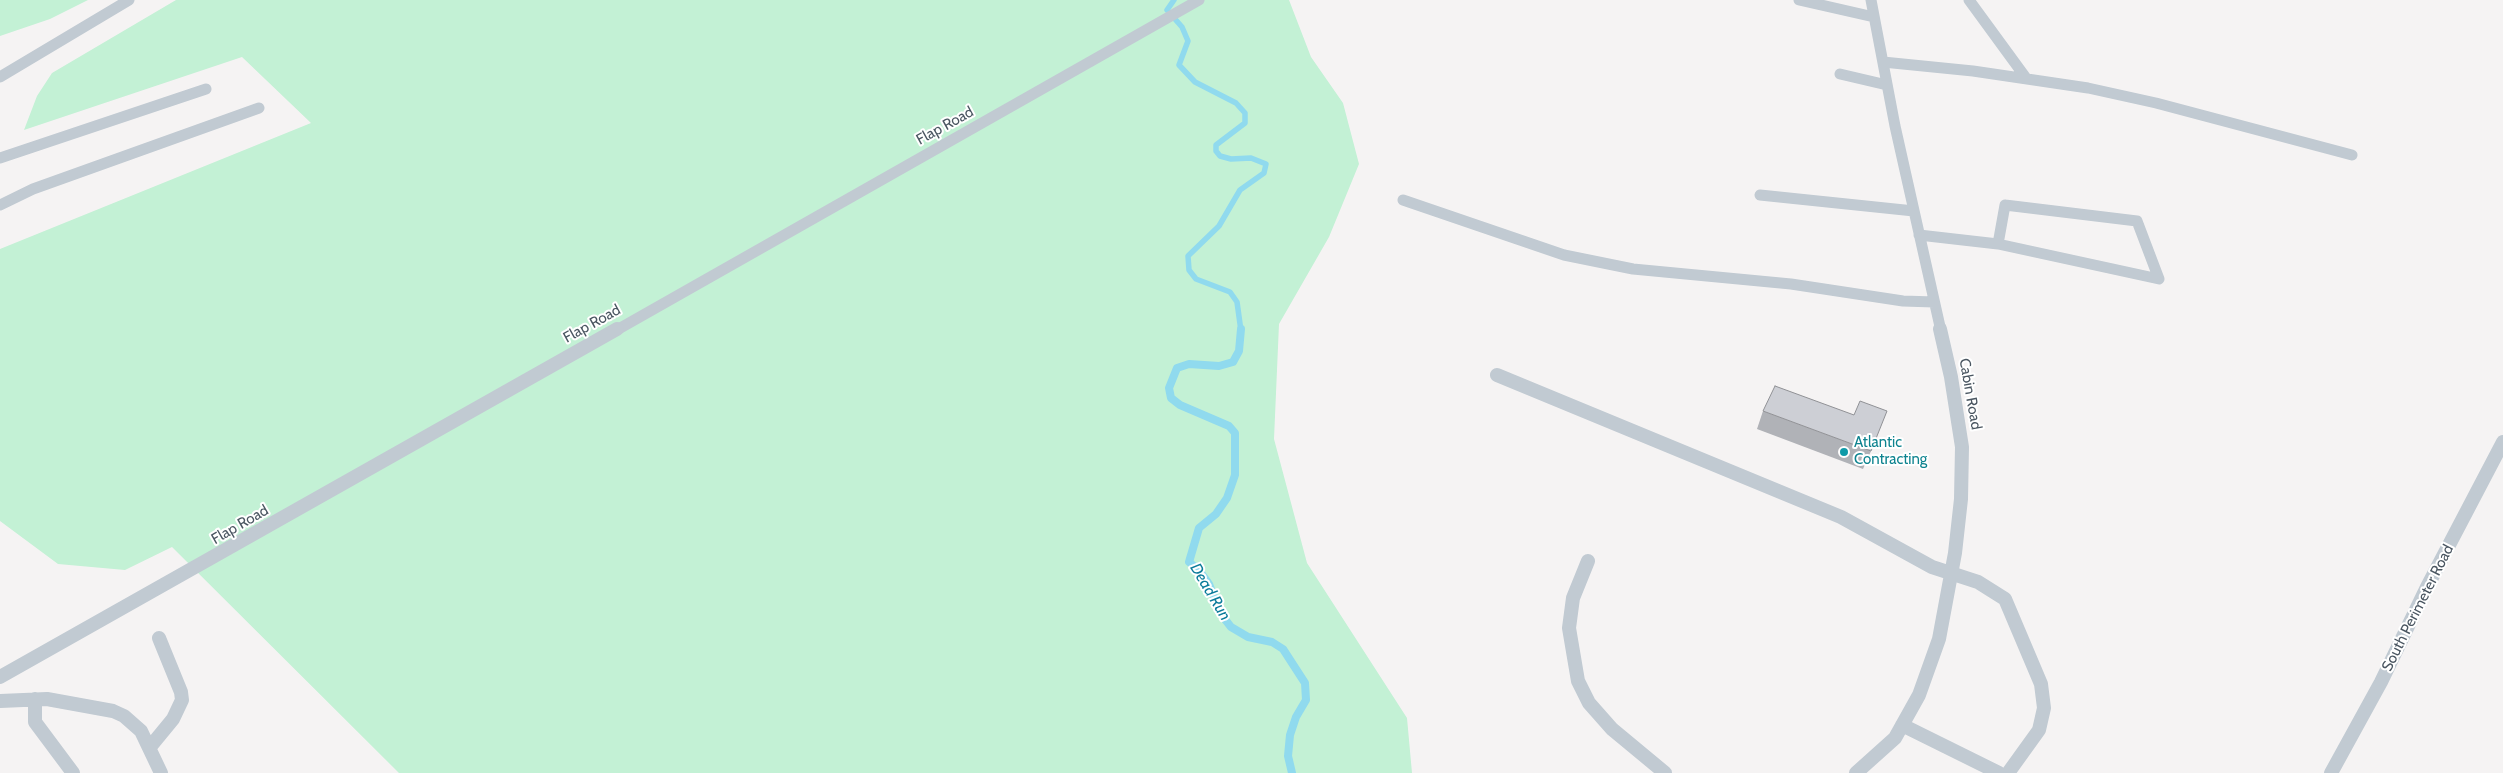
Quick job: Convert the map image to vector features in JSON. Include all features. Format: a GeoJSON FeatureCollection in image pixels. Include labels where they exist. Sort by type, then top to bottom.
{"type":"FeatureCollection","features":[{"type":"Feature","properties":{"kind":"lane"},"geometry":{"type":"LineString","coordinates":[[0,76],[129,0]]}},
{"type":"Feature","properties":{"kind":"lane","name":"Flap Road"},"geometry":{"type":"LineString","coordinates":[[0,677],[147,596],[1199,0]]}},
{"type":"Feature","properties":{"kind":"lane"},"geometry":{"type":"LineString","coordinates":[[1799,0],[1849,13],[1874,17]]}},
{"type":"Feature","properties":{"kind":"lane","name":"Cabin Road"},"geometry":{"type":"LineString","coordinates":[[1856,773],[1895,738],[1919,695],[1939,640],[1961,499],[1962,447],[1951,377],[1887,85],[1871,0]]}},
{"type":"Feature","properties":{"kind":"lane"},"geometry":{"type":"LineString","coordinates":[[1970,0],[2026,78]]}},
{"type":"Feature","properties":{"kind":"lane"},"geometry":{"type":"LineString","coordinates":[[1883,62],[2026,78],[2156,103],[2352,155]]}},
{"type":"Feature","properties":{"kind":"lane"},"geometry":{"type":"LineString","coordinates":[[1840,74],[1887,85]]}},
{"type":"Feature","properties":{"kind":"lane"},"geometry":{"type":"LineString","coordinates":[[0,158],[206,89]]}},
{"type":"Feature","properties":{"kind":"lane"},"geometry":{"type":"LineString","coordinates":[[0,205],[33,189],[259,108]]}},
{"type":"Feature","properties":{"kind":"lane"},"geometry":{"type":"LineString","coordinates":[[1760,195],[1914,211]]}},
{"type":"Feature","properties":{"kind":"lane"},"geometry":{"type":"LineString","coordinates":[[1403,200],[1564,254],[1633,269],[1792,284],[1902,301],[1934,302]]}},
{"type":"Feature","properties":{"kind":"lane"},"geometry":{"type":"LineString","coordinates":[[1920,234],[1998,244],[2159,279],[2137,221],[2005,205],[1998,244]]}},
{"type":"Feature","properties":{"kind":"lane"},"geometry":{"type":"LineString","coordinates":[[1497,375],[1825,510],[1866,529],[1932,567],[1978,582],[2004,599],[2041,684],[2044,708],[2038,730],[2008,773]]}},
{"type":"Feature","properties":{"kind":"lane","name":"South Perimeter Road"},"geometry":{"type":"LineString","coordinates":[[2331,773],[2380,682],[2427,586],[2503,442]]}},
{"type":"Feature","properties":{"kind":"lane"},"geometry":{"type":"LineString","coordinates":[[1588,562],[1573,598],[1569,628],[1578,681],[1589,703],[1612,730],[1665,773]]}},
{"type":"Feature","properties":{"kind":"lane"},"geometry":{"type":"LineString","coordinates":[[150,747],[173,719],[182,700],[181,692],[160,638]]}},
{"type":"Feature","properties":{"kind":"lane"},"geometry":{"type":"LineString","coordinates":[[35,698],[35,722],[73,773]]}},
{"type":"Feature","properties":{"kind":"lane"},"geometry":{"type":"LineString","coordinates":[[0,701],[35,698],[113,711],[124,716],[141,731],[162,773]]}},
{"type":"Feature","properties":{"kind":"lane"},"geometry":{"type":"LineString","coordinates":[[1902,725],[1999,773]]}},
{"type":"Feature","properties":{"kind":"green space"},"geometry":{"type":"Polygon","coordinates":[[[0,0],[88,0],[50,19],[0,36],[0,0]]]}},
{"type":"Feature","properties":{"kind":"green space"},"geometry":{"type":"Polygon","coordinates":[[[176,0],[1289,0],[1311,57],[1343,103],[1359,164],[1329,237],[1279,324],[1274,439],[1307,563],[1407,718],[1412,773],[399,773],[172,547],[125,570],[58,564],[0,521],[0,249],[311,123],[242,57],[24,130],[37,96],[52,73],[176,0]]]}},
{"type":"Feature","properties":{"kind":"building"},"geometry":{"type":"Polygon","coordinates":[[[1775,386],[1854,415],[1860,401],[1887,411],[1871,451],[1763,411],[1775,386]]]}},
{"type":"Feature","properties":{"kind":"waterway","name":"Dead Run"},"geometry":{"type":"LineString","coordinates":[[1174,0],[1167,10],[1182,27],[1188,41],[1179,65],[1195,82],[1236,103],[1245,113],[1245,123],[1216,145],[1216,151],[1220,156],[1231,159],[1251,158],[1266,164],[1264,173],[1240,190],[1219,226],[1188,256],[1189,270],[1196,279],[1230,292],[1237,302],[1241,330]]}},
{"type":"Feature","properties":{"kind":"waterway","name":"Dead Run"},"geometry":{"type":"LineString","coordinates":[[1241,330],[1239,351],[1233,362],[1219,366],[1189,364],[1177,368],[1169,388],[1171,398],[1180,405],[1229,426],[1235,433],[1235,475],[1227,498],[1216,514],[1199,528],[1189,562],[1199,570],[1209,584],[1220,613],[1231,627],[1248,637],[1272,642],[1283,649],[1305,683],[1306,700],[1296,717],[1290,735],[1288,756],[1292,773]]}},
{"type":"Feature","properties":{"kind":"place","name":"Atlantic Contracting"},"geometry":{"type":"Point","coordinates":[1844,452]}}]}
